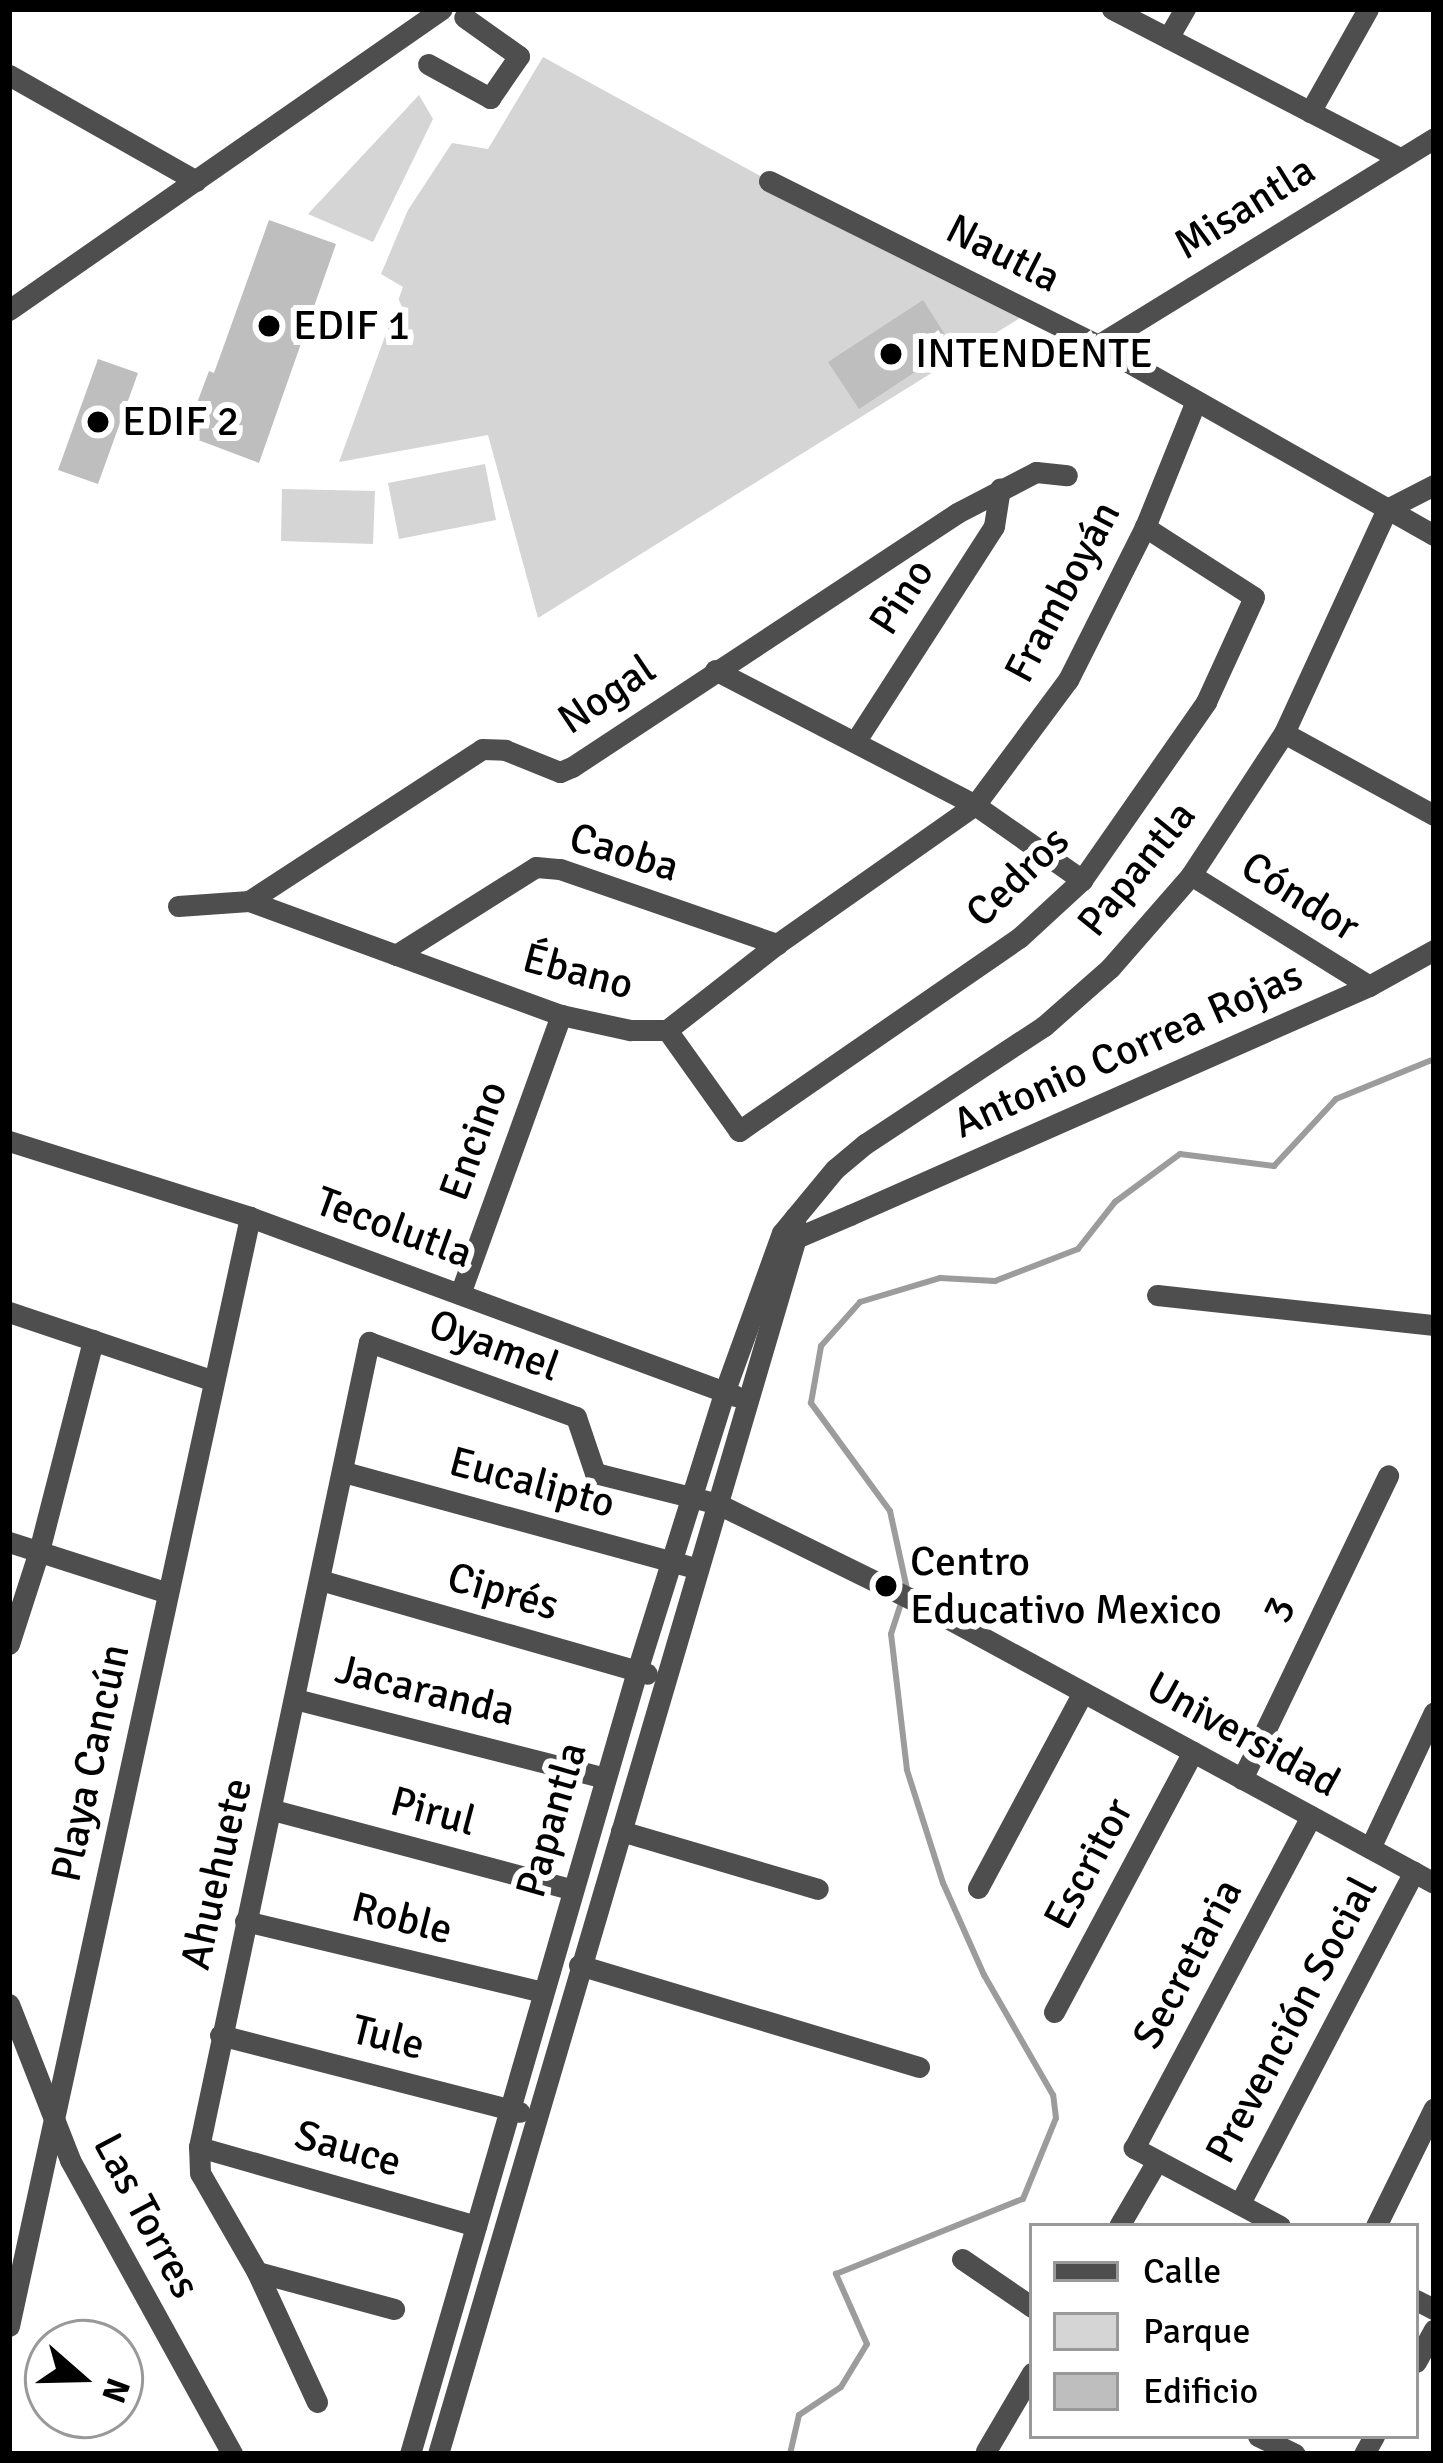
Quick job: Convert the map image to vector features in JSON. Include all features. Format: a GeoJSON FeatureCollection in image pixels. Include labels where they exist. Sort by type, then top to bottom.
{"type":"FeatureCollection","features":[{"type":"Feature","properties":{"kind":"street"},"geometry":{"type":"LineString","coordinates":[[1112,9],[1399,158]]}},
{"type":"Feature","properties":{"kind":"street"},"geometry":{"type":"LineString","coordinates":[[1168,38],[1185,9]]}},
{"type":"Feature","properties":{"kind":"street"},"geometry":{"type":"LineString","coordinates":[[1310,112],[1368,9]]}},
{"type":"Feature","properties":{"kind":"street"},"geometry":{"type":"LineString","coordinates":[[9,310],[453,13],[519,56],[490,98],[428,64]]}},
{"type":"Feature","properties":{"kind":"street"},"geometry":{"type":"LineString","coordinates":[[9,75],[196,181]]}},
{"type":"Feature","properties":{"kind":"street","name":"Misantla"},"geometry":{"type":"LineString","coordinates":[[1098,345],[1434,138]]}},
{"type":"Feature","properties":{"kind":"street","name":"Nautla"},"geometry":{"type":"LineString","coordinates":[[770,181],[1098,345],[1434,535]]}},
{"type":"Feature","properties":{"kind":"street","name":"Framboyán"},"geometry":{"type":"LineString","coordinates":[[975,805],[1068,680],[1145,526],[1196,401]]}},
{"type":"Feature","properties":{"kind":"street","name":"Nogal"},"geometry":{"type":"LineString","coordinates":[[178,906],[248,901],[482,749],[505,750],[560,772],[1000,488],[1036,472],[1067,475]]}},
{"type":"Feature","properties":{"kind":"street"},"geometry":{"type":"LineString","coordinates":[[1387,509],[1434,485]]}},
{"type":"Feature","properties":{"kind":"street","name":"Pino"},"geometry":{"type":"LineString","coordinates":[[855,742],[994,526],[1000,488]]}},
{"type":"Feature","properties":{"kind":"street","name":"Papantla"},"geometry":{"type":"LineString","coordinates":[[410,2454],[637,1671],[724,1393],[791,1229],[835,1169],[916,1107],[1044,1026],[1110,968],[1191,875],[1284,734],[1387,509]]}},
{"type":"Feature","properties":{"kind":"street","name":"Cedros"},"geometry":{"type":"LineString","coordinates":[[667,1030],[739,1131],[1019,938],[1082,880],[1206,702],[1254,597],[1145,526]]}},
{"type":"Feature","properties":{"kind":"street"},"geometry":{"type":"LineString","coordinates":[[715,670],[975,805],[1082,880]]}},
{"type":"Feature","properties":{"kind":"street"},"geometry":{"type":"LineString","coordinates":[[1284,734],[1434,815]]}},
{"type":"Feature","properties":{"kind":"street","name":"Ébano"},"geometry":{"type":"LineString","coordinates":[[248,901],[561,1015],[630,1030],[667,1030],[777,944],[975,805]]}},
{"type":"Feature","properties":{"kind":"street","name":"Caoba"},"geometry":{"type":"LineString","coordinates":[[396,955],[536,867],[560,869],[777,944]]}},
{"type":"Feature","properties":{"kind":"street","name":"Cóndor"},"geometry":{"type":"LineString","coordinates":[[1191,875],[1369,986]]}},
{"type":"Feature","properties":{"kind":"street","name":"Antonio Correa Rojas"},"geometry":{"type":"LineString","coordinates":[[791,1229],[850,1215],[1369,986],[1434,950]]}},
{"type":"Feature","properties":{"kind":"street","name":"Encino"},"geometry":{"type":"LineString","coordinates":[[460,1294],[561,1015]]}},
{"type":"Feature","properties":{"kind":"street","name":"Tecolutla"},"geometry":{"type":"LineString","coordinates":[[9,1141],[250,1217],[748,1399]]}},
{"type":"Feature","properties":{"kind":"street"},"geometry":{"type":"LineString","coordinates":[[835,1169],[837,1201],[850,1215]]}},
{"type":"Feature","properties":{"kind":"street","name":"Playa Cancún"},"geometry":{"type":"LineString","coordinates":[[9,2326],[18,2245],[54,2121],[250,1217]]}},
{"type":"Feature","properties":{"kind":"street","name":"Papantla"},"geometry":{"type":"LineString","coordinates":[[438,2454],[699,1570],[791,1229]]}},
{"type":"Feature","properties":{"kind":"street"},"geometry":{"type":"LineString","coordinates":[[1157,1294],[1434,1325]]}},
{"type":"Feature","properties":{"kind":"street"},"geometry":{"type":"LineString","coordinates":[[9,1312],[214,1381]]}},
{"type":"Feature","properties":{"kind":"street"},"geometry":{"type":"LineString","coordinates":[[9,1644],[40,1551],[93,1340]]}},
{"type":"Feature","properties":{"kind":"street","name":"Ahuehuete"},"geometry":{"type":"LineString","coordinates":[[317,2402],[256,2272],[200,2173],[199,2147],[369,1342]]}},
{"type":"Feature","properties":{"kind":"street","name":"Oyamel"},"geometry":{"type":"LineString","coordinates":[[369,1342],[576,1418],[595,1474],[693,1497]]}},
{"type":"Feature","properties":{"kind":"street","name":"Eucalipto"},"geometry":{"type":"LineString","coordinates":[[344,1472],[699,1570]]}},
{"type":"Feature","properties":{"kind":"street","name":"3"},"geometry":{"type":"LineString","coordinates":[[1242,1779],[1388,1474]]}},
{"type":"Feature","properties":{"kind":"street","name":"Universidad"},"geometry":{"type":"LineString","coordinates":[[693,1497],[718,1504],[925,1606],[1424,1878]]}},
{"type":"Feature","properties":{"kind":"street"},"geometry":{"type":"LineString","coordinates":[[9,1542],[168,1593]]}},
{"type":"Feature","properties":{"kind":"street","name":"Ciprés"},"geometry":{"type":"LineString","coordinates":[[320,1580],[665,1679]]}},
{"type":"Feature","properties":{"kind":"street"},"geometry":{"type":"LineString","coordinates":[[978,1888],[1083,1693]]}},
{"type":"Feature","properties":{"kind":"street","name":"Jacaranda"},"geometry":{"type":"LineString","coordinates":[[295,1699],[605,1778]]}},
{"type":"Feature","properties":{"kind":"street"},"geometry":{"type":"LineString","coordinates":[[1370,1848],[1434,1712]]}},
{"type":"Feature","properties":{"kind":"street","name":"Escritor"},"geometry":{"type":"LineString","coordinates":[[1054,2012],[1193,1752]]}},
{"type":"Feature","properties":{"kind":"street","name":"Pirul"},"geometry":{"type":"LineString","coordinates":[[273,1810],[573,1890]]}},
{"type":"Feature","properties":{"kind":"street","name":"Secretaria"},"geometry":{"type":"LineString","coordinates":[[1157,2161],[1134,2149],[1310,1816]]}},
{"type":"Feature","properties":{"kind":"street"},"geometry":{"type":"LineString","coordinates":[[621,1831],[818,1889]]}},
{"type":"Feature","properties":{"kind":"street","name":"Prevención Social"},"geometry":{"type":"LineString","coordinates":[[1240,2204],[1424,1878]]}},
{"type":"Feature","properties":{"kind":"street","name":"Roble"},"geometry":{"type":"LineString","coordinates":[[245,1921],[542,1992]]}},
{"type":"Feature","properties":{"kind":"street"},"geometry":{"type":"LineString","coordinates":[[579,1965],[919,2067]]}},
{"type":"Feature","properties":{"kind":"street","name":"Las Torres"},"geometry":{"type":"LineString","coordinates":[[9,2004],[54,2121],[119,2256],[232,2454]]}},
{"type":"Feature","properties":{"kind":"street","name":"Tule"},"geometry":{"type":"LineString","coordinates":[[220,2035],[536,2118]]}},
{"type":"Feature","properties":{"kind":"street"},"geometry":{"type":"LineString","coordinates":[[1377,2223],[1434,2108]]}},
{"type":"Feature","properties":{"kind":"street","name":"Sauce"},"geometry":{"type":"LineString","coordinates":[[199,2147],[476,2225]]}},
{"type":"Feature","properties":{"kind":"street"},"geometry":{"type":"LineString","coordinates":[[1120,2223],[1157,2161],[1275,2223]]}},
{"type":"Feature","properties":{"kind":"street"},"geometry":{"type":"LineString","coordinates":[[962,2259],[1029,2305]]}},
{"type":"Feature","properties":{"kind":"street"},"geometry":{"type":"LineString","coordinates":[[256,2272],[394,2309]]}},
{"type":"Feature","properties":{"kind":"street"},"geometry":{"type":"LineString","coordinates":[[1419,2357],[1434,2330]]}},
{"type":"Feature","properties":{"kind":"street"},"geometry":{"type":"LineString","coordinates":[[986,2451],[1029,2378]]}},
{"type":"Feature","properties":{"kind":"street"},"geometry":{"type":"LineString","coordinates":[[1264,2439],[1295,2454]]}},
{"type":"Feature","properties":{"kind":"green space"},"geometry":{"type":"Polygon","coordinates":[[[543,57],[1020,318],[538,618],[488,435],[339,462],[403,287],[381,274],[408,210],[452,143],[488,149],[543,57]]]}},
{"type":"Feature","properties":{"kind":"green space"},"geometry":{"type":"Polygon","coordinates":[[[419,95],[433,119],[373,242],[308,214],[419,95]]]}},
{"type":"Feature","properties":{"kind":"green space"},"geometry":{"type":"Polygon","coordinates":[[[485,464],[496,520],[399,539],[388,483],[485,464]]]}},
{"type":"Feature","properties":{"kind":"green space"},"geometry":{"type":"Polygon","coordinates":[[[282,489],[375,491],[373,544],[281,541],[282,489]]]}},
{"type":"Feature","properties":{"kind":"building"},"geometry":{"type":"Polygon","coordinates":[[[269,220],[336,244],[259,463],[185,435],[209,371],[214,373],[269,220]]]}},
{"type":"Feature","properties":{"kind":"building","name":"INTENDENTE"},"geometry":{"type":"Polygon","coordinates":[[[923,300],[953,347],[859,409],[828,362],[923,300]]]}},
{"type":"Feature","properties":{"kind":"building","name":"EDIF 2"},"geometry":{"type":"Polygon","coordinates":[[[98,359],[138,373],[98,484],[58,470],[98,359]]]}},
{"type":"Feature","properties":{"kind":"waterway"},"geometry":{"type":"LineString","coordinates":[[907,1589],[890,1511],[811,1403],[821,1346],[860,1302],[940,1278],[995,1281],[1078,1249],[1115,1202],[1180,1154],[1274,1166],[1336,1099],[1434,1059]]}},
{"type":"Feature","properties":{"kind":"waterway"},"geometry":{"type":"LineString","coordinates":[[790,2454],[799,2415],[841,2387],[867,2344],[836,2274],[1023,2199],[1056,2118],[1053,2095],[984,1975],[943,1883],[907,1770],[891,1634],[902,1601]]}},
{"type":"Feature","properties":{"kind":"place","name":"EDIF 1"},"geometry":{"type":"Point","coordinates":[269,326]}},
{"type":"Feature","properties":{"kind":"place","name":"INTENDENTE"},"geometry":{"type":"Point","coordinates":[891,354]}},
{"type":"Feature","properties":{"kind":"place","name":"EDIF 2"},"geometry":{"type":"Point","coordinates":[98,422]}},
{"type":"Feature","properties":{"kind":"place","name":"Centro Educativo Mexico"},"geometry":{"type":"Point","coordinates":[886,1586]}}]}
